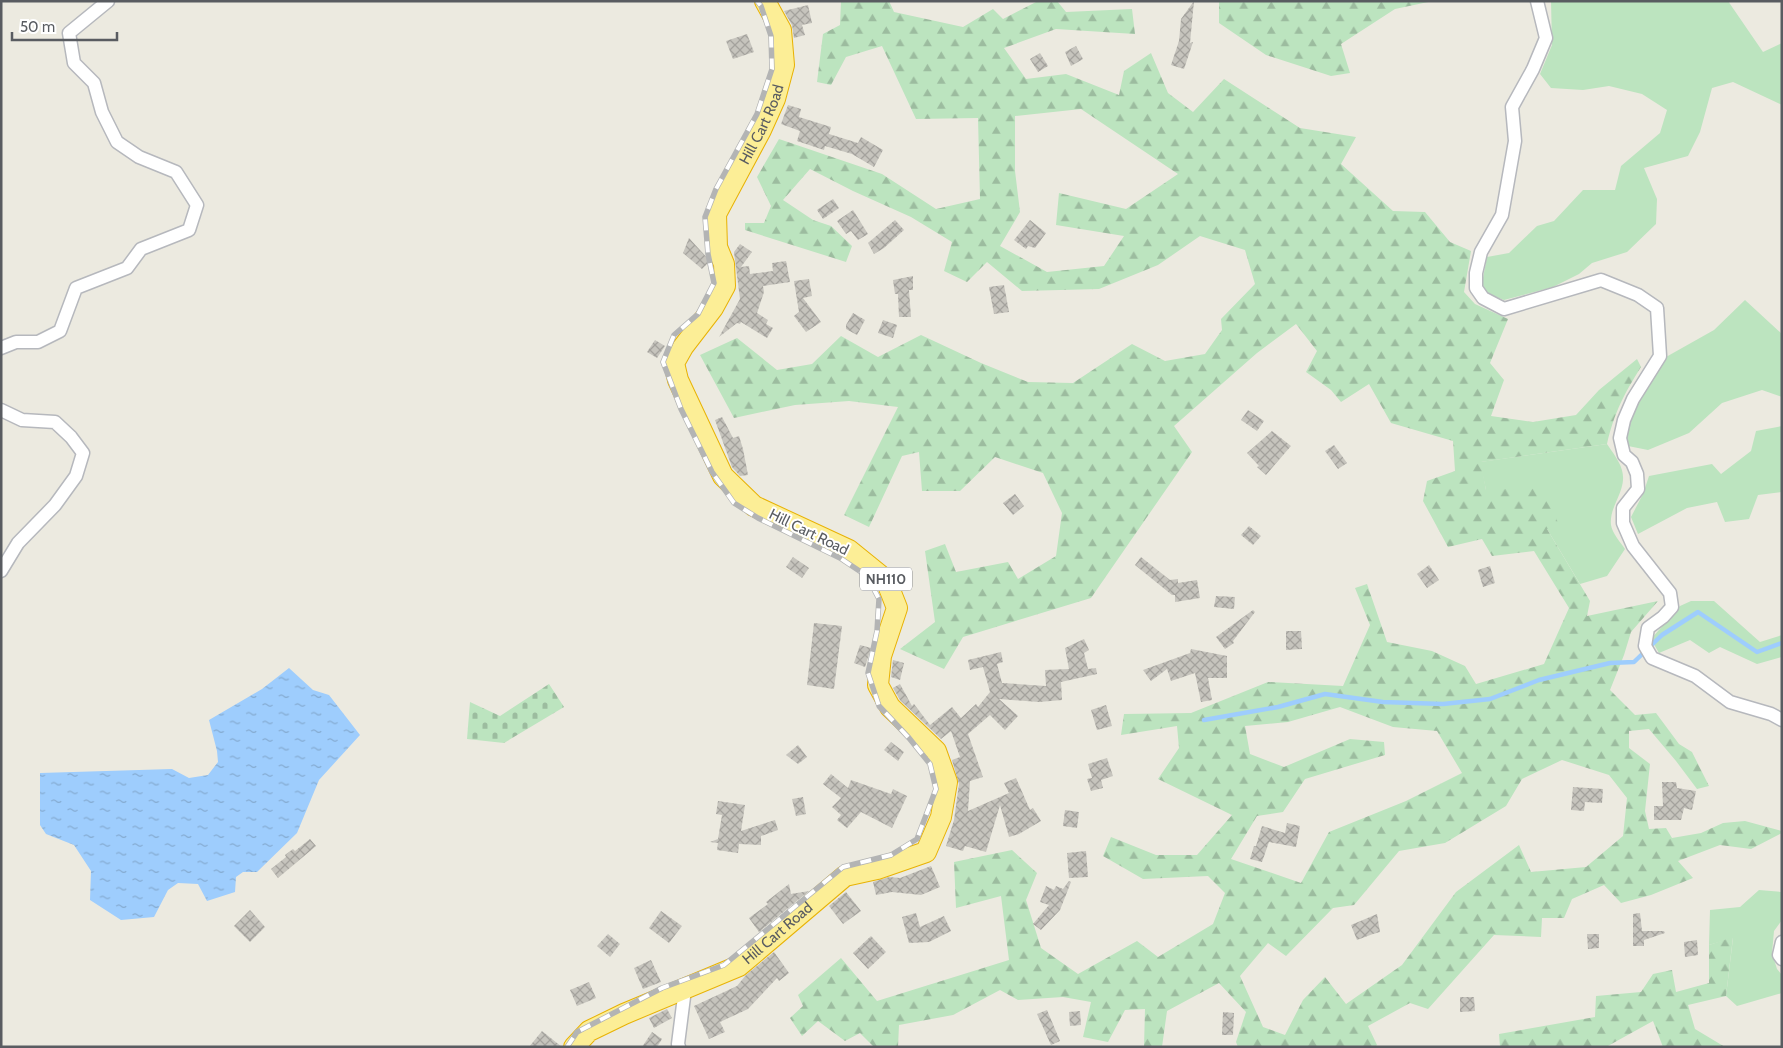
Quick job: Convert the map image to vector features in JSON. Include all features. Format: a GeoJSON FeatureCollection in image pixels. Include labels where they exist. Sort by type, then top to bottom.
{"type":"FeatureCollection","features":[{"type":"Feature","properties":{"kind":"highway","name":"Hill Cart Road"},"geometry":{"type":"LineString","coordinates":[[574,1047],[589,1031],[624,1014],[738,966],[845,876],[877,869],[926,852],[941,817],[948,782],[936,751],[890,707],[878,685],[881,656],[897,608],[886,580],[849,550],[754,506],[723,476],[678,380],[674,363],[725,286],[724,264],[717,247],[716,214],[772,107],[784,65],[781,30],[765,1]]}},
{"type":"Feature","properties":{"kind":"street"},"geometry":{"type":"LineString","coordinates":[[1,348],[16,342],[38,342],[60,331],[76,288],[127,268],[141,249],[189,230],[196,205],[176,172],[138,157],[117,142],[102,112],[94,83],[74,63],[69,33],[108,1]]}},
{"type":"Feature","properties":{"kind":"street"},"geometry":{"type":"LineString","coordinates":[[1537,1],[1546,38],[1533,69],[1512,107],[1515,141],[1502,215],[1481,252],[1476,273],[1476,288],[1483,298],[1504,309],[1600,280],[1638,295],[1657,308],[1660,356],[1633,399],[1624,420],[1620,438],[1624,454],[1632,462],[1638,489],[1624,508],[1623,523],[1633,546],[1670,593],[1672,607],[1663,617],[1648,628],[1645,646],[1652,658],[1695,676],[1730,702],[1771,714],[1782,720]]}},
{"type":"Feature","properties":{"kind":"street"},"geometry":{"type":"LineString","coordinates":[[1,410],[22,420],[55,422],[83,453],[76,476],[55,505],[18,543],[1,571]]}},
{"type":"Feature","properties":{"kind":"street"},"geometry":{"type":"LineString","coordinates":[[1782,942],[1779,955],[1782,959]]}},
{"type":"Feature","properties":{"kind":"street"},"geometry":{"type":"LineString","coordinates":[[679,1047],[685,989]]}},
{"type":"Feature","properties":{"kind":"green space"},"geometry":{"type":"Polygon","coordinates":[[[841,1],[889,1],[894,12],[963,27],[993,9],[1003,19],[1038,1],[1057,1],[1066,12],[1132,9],[1135,34],[1056,29],[1004,48],[1026,79],[1066,74],[1119,95],[1124,71],[1151,53],[1168,93],[1193,112],[1224,79],[1300,128],[1356,137],[1341,164],[1393,211],[1425,212],[1450,242],[1471,251],[1464,292],[1475,304],[1508,319],[1490,363],[1504,380],[1491,416],[1533,422],[1576,415],[1599,390],[1637,359],[1641,367],[1620,404],[1607,444],[1481,462],[1486,490],[1545,487],[1558,523],[1547,529],[1590,601],[1587,616],[1658,601],[1631,632],[1610,690],[1635,715],[1656,713],[1679,744],[1692,752],[1709,786],[1697,789],[1649,729],[1629,731],[1629,748],[1650,764],[1645,811],[1649,829],[1666,828],[1672,838],[1701,833],[1723,823],[1745,821],[1782,831],[1782,833],[1751,849],[1720,845],[1678,861],[1693,878],[1651,895],[1621,903],[1604,885],[1572,899],[1564,918],[1542,918],[1541,937],[1494,935],[1428,1009],[1410,1003],[1368,1026],[1377,1045],[1375,1047],[1238,1047],[1236,1042],[1246,1012],[1219,983],[1167,1011],[1162,1047],[1144,1047],[1145,1009],[1125,1010],[1108,1042],[1083,1037],[1091,1002],[1063,997],[1018,1000],[1000,990],[953,1015],[899,1025],[898,1047],[874,1047],[860,1033],[845,1041],[818,1021],[802,1036],[790,1018],[803,1006],[798,995],[841,958],[877,1001],[1009,960],[1001,896],[956,908],[954,862],[1012,850],[1037,873],[1026,900],[1041,948],[1078,974],[1137,941],[1158,957],[1213,924],[1225,893],[1208,876],[1143,879],[1103,856],[1111,837],[1156,855],[1197,855],[1232,815],[1158,779],[1179,748],[1177,726],[1121,735],[1124,714],[1191,713],[1268,682],[1343,686],[1370,625],[1355,588],[1367,584],[1387,642],[1432,651],[1465,666],[1476,684],[1544,664],[1569,608],[1534,551],[1492,556],[1482,539],[1448,547],[1423,501],[1427,481],[1455,471],[1453,441],[1391,423],[1369,384],[1341,402],[1331,390],[1306,372],[1317,351],[1296,324],[1257,353],[1174,426],[1192,452],[1091,598],[963,637],[944,669],[900,649],[935,622],[925,551],[945,544],[956,572],[1008,562],[1018,579],[1056,556],[1062,513],[1043,473],[995,457],[960,491],[922,491],[919,452],[902,456],[869,527],[844,515],[898,407],[849,401],[795,405],[734,418],[700,355],[737,338],[777,370],[812,364],[841,336],[878,357],[921,335],[981,363],[1028,382],[1073,383],[1132,344],[1165,361],[1205,354],[1222,330],[1221,319],[1255,284],[1245,250],[1200,236],[1158,265],[1099,289],[1022,291],[987,262],[967,282],[944,271],[952,242],[911,217],[810,169],[783,200],[813,220],[831,226],[852,246],[846,262],[745,230],[745,223],[764,223],[771,206],[757,177],[779,139],[882,174],[936,209],[980,199],[978,118],[916,119],[882,46],[846,57],[831,85],[817,82],[823,34],[840,25],[841,1]],[[1081,109],[1015,116],[1015,171],[1020,212],[1000,246],[1047,272],[1104,266],[1124,236],[1056,225],[1059,193],[1126,209],[1178,174],[1081,109]],[[1340,707],[1288,722],[1245,726],[1250,754],[1284,767],[1350,739],[1384,742],[1385,755],[1305,779],[1283,812],[1257,816],[1231,859],[1301,883],[1329,832],[1406,801],[1462,773],[1437,731],[1393,727],[1340,707]],[[1562,760],[1522,779],[1506,806],[1445,843],[1399,851],[1354,905],[1333,908],[1286,956],[1268,943],[1240,976],[1263,1027],[1285,1035],[1303,1000],[1325,977],[1346,1004],[1402,965],[1456,892],[1519,845],[1531,872],[1586,867],[1623,836],[1627,798],[1609,775],[1562,760]]]}},
{"type":"Feature","properties":{"kind":"green space"},"geometry":{"type":"Polygon","coordinates":[[[1219,1],[1433,1],[1395,9],[1341,44],[1350,73],[1331,76],[1266,55],[1219,23],[1219,1]]]}},
{"type":"Feature","properties":{"kind":"green space"},"geometry":{"type":"Polygon","coordinates":[[[1551,1],[1728,1],[1763,52],[1782,43],[1782,105],[1733,82],[1712,88],[1700,132],[1688,156],[1644,168],[1657,199],[1656,224],[1627,252],[1592,263],[1579,274],[1553,287],[1504,300],[1486,293],[1482,283],[1487,257],[1509,253],[1537,226],[1554,221],[1583,190],[1615,190],[1621,166],[1660,133],[1667,110],[1642,94],[1609,86],[1583,90],[1551,88],[1540,74],[1552,45],[1551,1]]]}},
{"type":"Feature","properties":{"kind":"green space"},"geometry":{"type":"Polygon","coordinates":[[[1745,300],[1782,334],[1782,397],[1762,390],[1722,403],[1689,433],[1648,450],[1628,446],[1626,436],[1637,399],[1666,357],[1714,330],[1745,300]]]}},
{"type":"Feature","properties":{"kind":"green space"},"geometry":{"type":"Polygon","coordinates":[[[1782,426],[1782,492],[1758,495],[1749,519],[1725,522],[1717,502],[1687,508],[1638,534],[1631,517],[1643,494],[1649,476],[1712,464],[1721,474],[1751,451],[1756,431],[1782,426]]]}},
{"type":"Feature","properties":{"kind":"green space"},"geometry":{"type":"Polygon","coordinates":[[[1607,444],[1617,459],[1622,472],[1622,485],[1611,516],[1611,522],[1613,531],[1625,549],[1607,576],[1580,584],[1547,529],[1486,490],[1480,462],[1607,444]]]}},
{"type":"Feature","properties":{"kind":"green space"},"geometry":{"type":"Polygon","coordinates":[[[1691,601],[1714,601],[1760,642],[1782,635],[1782,657],[1757,664],[1720,647],[1709,653],[1690,640],[1659,653],[1651,639],[1680,606],[1691,601]]]}},
{"type":"Feature","properties":{"kind":"green space"},"geometry":{"type":"Polygon","coordinates":[[[549,684],[564,707],[504,743],[467,739],[470,702],[500,716],[549,684]]]}},
{"type":"Feature","properties":{"kind":"green space"},"geometry":{"type":"Polygon","coordinates":[[[1759,890],[1782,892],[1782,920],[1774,931],[1772,953],[1777,969],[1782,975],[1782,993],[1737,1006],[1726,996],[1733,938],[1709,945],[1710,910],[1740,907],[1759,890]]]}},
{"type":"Feature","properties":{"kind":"green space"},"geometry":{"type":"Polygon","coordinates":[[[1733,937],[1726,996],[1688,1005],[1695,1029],[1725,1047],[1663,1047],[1653,1021],[1606,1047],[1500,1047],[1499,1034],[1595,1017],[1596,996],[1641,992],[1653,974],[1672,970],[1676,992],[1709,983],[1709,945],[1733,937]]]}},
{"type":"Feature","properties":{"kind":"water"},"geometry":{"type":"Polygon","coordinates":[[[289,668],[313,690],[329,695],[360,735],[319,780],[297,833],[257,872],[243,872],[236,877],[235,892],[207,901],[198,884],[178,883],[168,890],[154,917],[121,920],[90,900],[91,871],[74,845],[46,834],[40,825],[40,773],[172,769],[189,778],[208,775],[218,762],[209,720],[262,689],[289,668]]]}},
{"type":"Feature","properties":{"kind":"building"},"geometry":{"type":"Polygon","coordinates":[[[1194,1],[1190,43],[1193,42],[1184,69],[1171,65],[1179,41],[1181,19],[1194,1]]]}},
{"type":"Feature","properties":{"kind":"building"},"geometry":{"type":"Polygon","coordinates":[[[808,5],[812,23],[802,25],[805,35],[794,38],[792,25],[784,11],[808,5]]]}},
{"type":"Feature","properties":{"kind":"building"},"geometry":{"type":"Polygon","coordinates":[[[747,34],[754,52],[733,59],[726,41],[747,34]]]}},
{"type":"Feature","properties":{"kind":"building"},"geometry":{"type":"Polygon","coordinates":[[[1076,46],[1083,59],[1071,66],[1065,52],[1076,46]]]}},
{"type":"Feature","properties":{"kind":"building"},"geometry":{"type":"Polygon","coordinates":[[[1040,53],[1048,66],[1038,72],[1030,59],[1040,53]]]}},
{"type":"Feature","properties":{"kind":"building"},"geometry":{"type":"Polygon","coordinates":[[[788,105],[801,109],[799,117],[831,127],[829,134],[858,143],[861,137],[883,150],[874,167],[852,154],[825,146],[824,150],[797,141],[800,131],[781,124],[788,105]]]}},
{"type":"Feature","properties":{"kind":"building"},"geometry":{"type":"Polygon","coordinates":[[[833,199],[839,208],[823,219],[817,210],[833,199]]]}},
{"type":"Feature","properties":{"kind":"building"},"geometry":{"type":"Polygon","coordinates":[[[853,210],[868,234],[858,240],[851,231],[846,234],[837,221],[853,210]]]}},
{"type":"Feature","properties":{"kind":"building"},"geometry":{"type":"Polygon","coordinates":[[[895,220],[904,230],[884,248],[874,254],[868,243],[895,220]]]}},
{"type":"Feature","properties":{"kind":"building"},"geometry":{"type":"Polygon","coordinates":[[[1030,220],[1046,233],[1035,248],[1028,246],[1026,249],[1014,240],[1030,220]]]}},
{"type":"Feature","properties":{"kind":"building"},"geometry":{"type":"Polygon","coordinates":[[[689,238],[710,261],[702,269],[683,253],[689,238]]]}},
{"type":"Feature","properties":{"kind":"building"},"geometry":{"type":"Polygon","coordinates":[[[740,244],[752,252],[741,267],[749,266],[750,274],[773,271],[772,263],[786,261],[790,282],[763,286],[764,292],[757,313],[768,320],[766,324],[773,328],[767,338],[741,322],[719,337],[740,299],[734,252],[740,244]]]}},
{"type":"Feature","properties":{"kind":"building"},"geometry":{"type":"Polygon","coordinates":[[[913,276],[913,290],[909,290],[911,317],[899,317],[898,294],[895,294],[893,280],[913,276]]]}},
{"type":"Feature","properties":{"kind":"building"},"geometry":{"type":"Polygon","coordinates":[[[809,279],[812,296],[803,298],[821,322],[806,332],[794,316],[799,312],[794,281],[809,279]]]}},
{"type":"Feature","properties":{"kind":"building"},"geometry":{"type":"Polygon","coordinates":[[[1004,285],[1009,312],[994,314],[989,287],[1004,285]]]}},
{"type":"Feature","properties":{"kind":"building"},"geometry":{"type":"Polygon","coordinates":[[[853,313],[865,320],[857,335],[846,329],[846,325],[853,313]]]}},
{"type":"Feature","properties":{"kind":"building"},"geometry":{"type":"Polygon","coordinates":[[[883,320],[897,325],[893,338],[878,333],[883,320]]]}},
{"type":"Feature","properties":{"kind":"building"},"geometry":{"type":"Polygon","coordinates":[[[655,340],[665,346],[657,358],[647,352],[655,340]]]}},
{"type":"Feature","properties":{"kind":"building"},"geometry":{"type":"Polygon","coordinates":[[[1248,410],[1264,421],[1257,431],[1241,420],[1248,410]]]}},
{"type":"Feature","properties":{"kind":"building"},"geometry":{"type":"Polygon","coordinates":[[[722,417],[733,438],[739,436],[748,475],[740,476],[732,467],[715,420],[722,417]]]}},
{"type":"Feature","properties":{"kind":"building"},"geometry":{"type":"Polygon","coordinates":[[[1272,431],[1291,446],[1266,475],[1257,467],[1259,466],[1247,453],[1272,431]]]}},
{"type":"Feature","properties":{"kind":"building"},"geometry":{"type":"Polygon","coordinates":[[[1334,445],[1347,463],[1338,469],[1325,451],[1334,445]]]}},
{"type":"Feature","properties":{"kind":"building"},"geometry":{"type":"Polygon","coordinates":[[[1015,494],[1024,506],[1013,515],[1003,503],[1015,494]]]}},
{"type":"Feature","properties":{"kind":"building"},"geometry":{"type":"Polygon","coordinates":[[[1249,526],[1261,536],[1253,545],[1241,535],[1249,526]]]}},
{"type":"Feature","properties":{"kind":"building"},"geometry":{"type":"Polygon","coordinates":[[[793,557],[809,568],[802,578],[786,567],[793,557]]]}},
{"type":"Feature","properties":{"kind":"building"},"geometry":{"type":"Polygon","coordinates":[[[1141,557],[1170,580],[1178,579],[1178,583],[1197,580],[1200,598],[1175,602],[1175,595],[1172,595],[1135,565],[1141,557]]]}},
{"type":"Feature","properties":{"kind":"building"},"geometry":{"type":"Polygon","coordinates":[[[1429,565],[1439,580],[1427,588],[1417,574],[1429,565]]]}},
{"type":"Feature","properties":{"kind":"building"},"geometry":{"type":"Polygon","coordinates":[[[1490,566],[1495,583],[1483,587],[1478,570],[1490,566]]]}},
{"type":"Feature","properties":{"kind":"building"},"geometry":{"type":"Polygon","coordinates":[[[1216,596],[1235,597],[1234,609],[1214,607],[1216,596]]]}},
{"type":"Feature","properties":{"kind":"building"},"geometry":{"type":"Polygon","coordinates":[[[1253,610],[1255,612],[1233,641],[1234,643],[1225,649],[1216,637],[1253,610]]]}},
{"type":"Feature","properties":{"kind":"building"},"geometry":{"type":"Polygon","coordinates":[[[814,623],[842,626],[834,689],[807,685],[814,623]]]}},
{"type":"Feature","properties":{"kind":"building"},"geometry":{"type":"Polygon","coordinates":[[[1286,631],[1301,631],[1302,649],[1286,650],[1286,631]]]}},
{"type":"Feature","properties":{"kind":"building"},"geometry":{"type":"Polygon","coordinates":[[[1084,639],[1089,650],[1084,653],[1088,669],[1096,668],[1097,674],[1061,682],[1062,700],[1039,702],[999,699],[1018,716],[1005,730],[990,715],[968,734],[983,777],[970,781],[968,811],[1009,793],[1004,783],[1016,778],[1030,810],[1033,808],[1041,821],[1019,834],[1009,837],[1000,805],[986,852],[965,846],[963,851],[946,846],[954,820],[959,784],[952,760],[960,757],[951,731],[941,739],[900,700],[893,688],[900,684],[912,706],[914,704],[930,725],[952,707],[961,718],[976,704],[978,707],[990,692],[983,667],[970,670],[968,660],[1001,652],[1003,662],[997,664],[1002,683],[1046,686],[1045,670],[1069,669],[1065,648],[1084,639]]]}},
{"type":"Feature","properties":{"kind":"building"},"geometry":{"type":"Polygon","coordinates":[[[860,645],[871,648],[865,667],[854,663],[860,645]]]}},
{"type":"Feature","properties":{"kind":"building"},"geometry":{"type":"Polygon","coordinates":[[[1191,649],[1227,656],[1227,678],[1208,678],[1212,700],[1201,702],[1195,673],[1171,681],[1167,669],[1151,681],[1143,670],[1190,653],[1191,649]]]}},
{"type":"Feature","properties":{"kind":"building"},"geometry":{"type":"Polygon","coordinates":[[[893,660],[904,663],[900,680],[891,677],[893,660]]]}},
{"type":"Feature","properties":{"kind":"building"},"geometry":{"type":"Polygon","coordinates":[[[1106,705],[1112,726],[1097,730],[1091,710],[1106,705]]]}},
{"type":"Feature","properties":{"kind":"building"},"geometry":{"type":"Polygon","coordinates":[[[891,742],[904,752],[898,761],[884,750],[891,742]]]}},
{"type":"Feature","properties":{"kind":"building"},"geometry":{"type":"Polygon","coordinates":[[[798,745],[807,757],[798,764],[786,755],[798,745]]]}},
{"type":"Feature","properties":{"kind":"building"},"geometry":{"type":"Polygon","coordinates":[[[1107,758],[1113,776],[1101,780],[1103,788],[1091,791],[1087,779],[1092,778],[1088,764],[1107,758]]]}},
{"type":"Feature","properties":{"kind":"building"},"geometry":{"type":"Polygon","coordinates":[[[831,774],[848,788],[851,780],[891,794],[893,789],[907,796],[892,828],[861,812],[847,828],[837,820],[841,815],[832,807],[841,798],[823,784],[831,774]]]}},
{"type":"Feature","properties":{"kind":"building"},"geometry":{"type":"Polygon","coordinates":[[[1662,782],[1676,782],[1677,788],[1696,791],[1692,810],[1684,808],[1681,820],[1654,820],[1654,806],[1663,806],[1662,782]]]}},
{"type":"Feature","properties":{"kind":"building"},"geometry":{"type":"Polygon","coordinates":[[[1573,787],[1603,789],[1602,803],[1585,802],[1584,811],[1571,810],[1573,787]]]}},
{"type":"Feature","properties":{"kind":"building"},"geometry":{"type":"Polygon","coordinates":[[[803,797],[806,814],[796,816],[792,799],[803,797]]]}},
{"type":"Feature","properties":{"kind":"building"},"geometry":{"type":"Polygon","coordinates":[[[718,801],[745,805],[741,831],[775,820],[778,830],[761,836],[761,845],[739,844],[738,853],[717,850],[718,843],[710,842],[718,839],[722,815],[716,814],[718,801]]]}},
{"type":"Feature","properties":{"kind":"building"},"geometry":{"type":"Polygon","coordinates":[[[1065,810],[1079,812],[1077,828],[1063,826],[1065,810]]]}},
{"type":"Feature","properties":{"kind":"building"},"geometry":{"type":"Polygon","coordinates":[[[1287,823],[1300,826],[1296,847],[1269,842],[1262,862],[1250,859],[1262,826],[1285,833],[1287,823]]]}},
{"type":"Feature","properties":{"kind":"building"},"geometry":{"type":"Polygon","coordinates":[[[310,839],[316,846],[278,878],[271,869],[286,857],[285,855],[293,849],[295,851],[310,839]]]}},
{"type":"Feature","properties":{"kind":"building"},"geometry":{"type":"Polygon","coordinates":[[[1086,851],[1088,877],[1069,878],[1067,853],[1086,851]]]}},
{"type":"Feature","properties":{"kind":"building"},"geometry":{"type":"Polygon","coordinates":[[[931,866],[940,887],[921,895],[892,892],[876,895],[873,882],[889,877],[900,878],[931,866]]]}},
{"type":"Feature","properties":{"kind":"building"},"geometry":{"type":"Polygon","coordinates":[[[1069,881],[1071,882],[1060,910],[1041,930],[1033,924],[1049,905],[1040,902],[1046,886],[1054,890],[1056,886],[1063,889],[1069,881]]]}},
{"type":"Feature","properties":{"kind":"building"},"geometry":{"type":"Polygon","coordinates":[[[789,884],[791,894],[809,891],[759,932],[749,918],[768,904],[766,902],[789,884]]]}},
{"type":"Feature","properties":{"kind":"building"},"geometry":{"type":"Polygon","coordinates":[[[846,892],[861,911],[843,924],[829,906],[846,892]]]}},
{"type":"Feature","properties":{"kind":"building"},"geometry":{"type":"Polygon","coordinates":[[[250,910],[265,927],[250,942],[234,926],[250,910]]]}},
{"type":"Feature","properties":{"kind":"building"},"geometry":{"type":"Polygon","coordinates":[[[661,911],[682,926],[669,943],[649,928],[661,911]]]}},
{"type":"Feature","properties":{"kind":"building"},"geometry":{"type":"Polygon","coordinates":[[[916,913],[920,927],[944,916],[951,931],[929,942],[909,943],[902,917],[916,913]]]}},
{"type":"Feature","properties":{"kind":"building"},"geometry":{"type":"Polygon","coordinates":[[[1640,913],[1642,931],[1664,931],[1665,933],[1644,940],[1644,946],[1633,946],[1633,914],[1640,913]]]}},
{"type":"Feature","properties":{"kind":"building"},"geometry":{"type":"Polygon","coordinates":[[[1377,914],[1380,932],[1357,940],[1351,925],[1377,914]]]}},
{"type":"Feature","properties":{"kind":"building"},"geometry":{"type":"Polygon","coordinates":[[[608,934],[620,944],[610,957],[597,946],[608,934]]]}},
{"type":"Feature","properties":{"kind":"building"},"geometry":{"type":"Polygon","coordinates":[[[1587,934],[1599,934],[1599,948],[1588,949],[1587,934]]]}},
{"type":"Feature","properties":{"kind":"building"},"geometry":{"type":"Polygon","coordinates":[[[871,936],[886,952],[868,969],[853,953],[871,936]]]}},
{"type":"Feature","properties":{"kind":"building"},"geometry":{"type":"Polygon","coordinates":[[[1697,940],[1698,955],[1685,957],[1684,942],[1697,940]]]}},
{"type":"Feature","properties":{"kind":"building"},"geometry":{"type":"Polygon","coordinates":[[[774,952],[789,973],[779,981],[777,978],[748,1009],[720,1022],[725,1032],[709,1039],[694,1006],[737,986],[746,975],[774,952]]]}},
{"type":"Feature","properties":{"kind":"building"},"geometry":{"type":"Polygon","coordinates":[[[651,960],[661,982],[643,989],[634,968],[651,960]]]}},
{"type":"Feature","properties":{"kind":"building"},"geometry":{"type":"Polygon","coordinates":[[[589,982],[596,998],[577,1006],[570,990],[589,982]]]}},
{"type":"Feature","properties":{"kind":"building"},"geometry":{"type":"Polygon","coordinates":[[[1460,997],[1474,997],[1475,1011],[1460,1012],[1460,997]]]}},
{"type":"Feature","properties":{"kind":"building"},"geometry":{"type":"Polygon","coordinates":[[[667,1009],[672,1018],[654,1028],[649,1018],[667,1009]]]}},
{"type":"Feature","properties":{"kind":"building"},"geometry":{"type":"Polygon","coordinates":[[[1047,1010],[1060,1041],[1051,1045],[1037,1014],[1047,1010]]]}},
{"type":"Feature","properties":{"kind":"building"},"geometry":{"type":"Polygon","coordinates":[[[1080,1011],[1081,1025],[1070,1026],[1069,1012],[1080,1011]]]}},
{"type":"Feature","properties":{"kind":"building"},"geometry":{"type":"Polygon","coordinates":[[[1223,1012],[1234,1013],[1233,1035],[1222,1035],[1223,1012]]]}},
{"type":"Feature","properties":{"kind":"building"},"geometry":{"type":"Polygon","coordinates":[[[542,1031],[562,1047],[529,1047],[542,1031]]]}},
{"type":"Feature","properties":{"kind":"building"},"geometry":{"type":"Polygon","coordinates":[[[652,1032],[662,1039],[657,1047],[642,1047],[652,1032]]]}},
{"type":"Feature","properties":{"kind":"waterway"},"geometry":{"type":"LineString","coordinates":[[1204,720],[1278,707],[1325,694],[1383,702],[1443,704],[1490,699],[1539,680],[1610,663],[1634,662],[1662,635],[1698,612],[1757,652],[1782,643]]}},
{"type":"Feature","properties":{"kind":"railway"},"geometry":{"type":"LineString","coordinates":[[567,1047],[577,1032],[662,988],[724,965],[843,867],[891,855],[917,839],[936,789],[930,764],[879,706],[868,673],[877,631],[879,599],[867,576],[840,558],[758,518],[734,503],[712,472],[681,409],[663,362],[674,335],[698,314],[714,283],[708,254],[705,217],[716,189],[757,114],[772,69],[771,36],[761,6],[757,1]]}}]}
